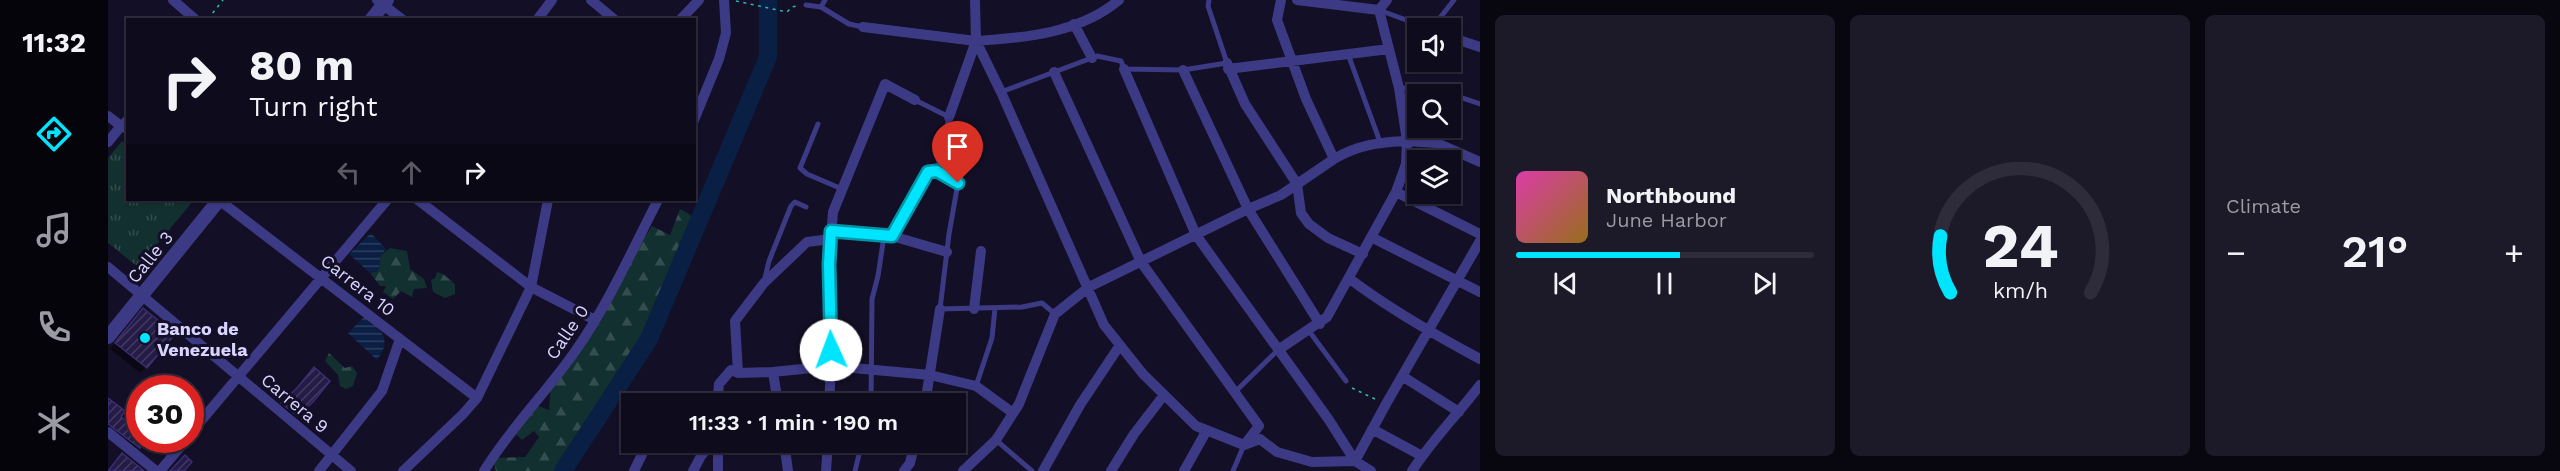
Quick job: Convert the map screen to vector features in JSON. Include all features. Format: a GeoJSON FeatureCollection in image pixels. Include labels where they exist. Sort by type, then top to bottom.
{"type":"FeatureCollection","features":[{"type":"Feature","properties":{"kind":"street"},"geometry":{"type":"LineString","coordinates":[[173,0],[194,18]]}},
{"type":"Feature","properties":{"kind":"street"},"geometry":{"type":"LineString","coordinates":[[538,18],[552,0]]}},
{"type":"Feature","properties":{"kind":"street"},"geometry":{"type":"LineString","coordinates":[[591,0],[613,18]]}},
{"type":"Feature","properties":{"kind":"street"},"geometry":{"type":"LineString","coordinates":[[682,18],[699,0]]}},
{"type":"Feature","properties":{"kind":"street"},"geometry":{"type":"LineString","coordinates":[[696,115],[719,59],[726,33],[724,0]]}},
{"type":"Feature","properties":{"kind":"street"},"geometry":{"type":"LineString","coordinates":[[972,0],[976,41],[1089,287],[1104,325],[1143,374],[1196,426],[1244,445],[1260,439],[1277,452],[1312,462],[1355,461]]}},
{"type":"Feature","properties":{"kind":"street"},"geometry":{"type":"LineString","coordinates":[[863,27],[976,41],[1030,38],[1091,18],[1119,0]]}},
{"type":"Feature","properties":{"kind":"street"},"geometry":{"type":"LineString","coordinates":[[1281,0],[1277,20],[1306,99],[1334,159]]}},
{"type":"Feature","properties":{"kind":"street"},"geometry":{"type":"LineString","coordinates":[[1297,0],[1330,2],[1379,10]]}},
{"type":"Feature","properties":{"kind":"street"},"geometry":{"type":"LineString","coordinates":[[1379,10],[1388,0]]}},
{"type":"Feature","properties":{"kind":"street"},"geometry":{"type":"LineString","coordinates":[[372,18],[383,2],[401,18]]}},
{"type":"Feature","properties":{"kind":"street"},"geometry":{"type":"LineString","coordinates":[[1278,350],[1320,324],[1327,317],[1396,192],[1406,164],[1407,141],[1399,88],[1379,10]]}},
{"type":"Feature","properties":{"kind":"street"},"geometry":{"type":"LineString","coordinates":[[1074,24],[1092,58]]}},
{"type":"Feature","properties":{"kind":"street"},"geometry":{"type":"LineString","coordinates":[[949,117],[976,41]]}},
{"type":"Feature","properties":{"kind":"street"},"geometry":{"type":"LineString","coordinates":[[1461,41],[1480,47]]}},
{"type":"Feature","properties":{"kind":"street"},"geometry":{"type":"LineString","coordinates":[[1363,254],[1328,238],[1309,224],[1301,213],[1297,184],[1245,104],[1227,66],[1389,49]]}},
{"type":"Feature","properties":{"kind":"street"},"geometry":{"type":"LineString","coordinates":[[1124,69],[1196,235],[1355,461],[1371,471]]}},
{"type":"Feature","properties":{"kind":"street"},"geometry":{"type":"LineString","coordinates":[[1184,70],[1248,209],[1320,324]]}},
{"type":"Feature","properties":{"kind":"street"},"geometry":{"type":"LineString","coordinates":[[1054,72],[1141,262],[1259,426],[1244,445]]}},
{"type":"Feature","properties":{"kind":"street"},"geometry":{"type":"LineString","coordinates":[[830,393],[829,264],[833,212],[885,84],[915,99]]}},
{"type":"Feature","properties":{"kind":"street"},"geometry":{"type":"LineString","coordinates":[[108,116],[125,125],[108,142]]}},
{"type":"Feature","properties":{"kind":"street"},"geometry":{"type":"LineString","coordinates":[[963,471],[996,440],[1013,413],[1055,315],[1089,287],[1248,209],[1262,205],[1349,150],[1380,142],[1437,143],[1480,162]]}},
{"type":"Feature","properties":{"kind":"street"},"geometry":{"type":"LineString","coordinates":[[888,235],[928,172],[937,171]]}},
{"type":"Feature","properties":{"kind":"street"},"geometry":{"type":"LineString","coordinates":[[1396,192],[1480,234]]}},
{"type":"Feature","properties":{"kind":"street","name":"Calle 3"},"geometry":{"type":"LineString","coordinates":[[108,337],[218,201]]}},
{"type":"Feature","properties":{"kind":"street","name":"Carrera 10"},"geometry":{"type":"LineString","coordinates":[[220,201],[477,398]]}},
{"type":"Feature","properties":{"kind":"street"},"geometry":{"type":"LineString","coordinates":[[204,417],[386,201]]}},
{"type":"Feature","properties":{"kind":"street"},"geometry":{"type":"LineString","coordinates":[[419,201],[531,286],[595,320]]}},
{"type":"Feature","properties":{"kind":"street"},"geometry":{"type":"LineString","coordinates":[[404,471],[464,414],[477,398],[531,286],[548,201]]}},
{"type":"Feature","properties":{"kind":"street","name":"Calle 0"},"geometry":{"type":"LineString","coordinates":[[484,471],[517,423],[576,350],[595,320],[657,201]]}},
{"type":"Feature","properties":{"kind":"street"},"geometry":{"type":"LineString","coordinates":[[738,373],[735,321],[764,283],[807,242],[831,235],[888,235],[946,252]]}},
{"type":"Feature","properties":{"kind":"street"},"geometry":{"type":"LineString","coordinates":[[1371,237],[1480,292]]}},
{"type":"Feature","properties":{"kind":"street"},"geometry":{"type":"LineString","coordinates":[[1355,461],[1480,241]]}},
{"type":"Feature","properties":{"kind":"street"},"geometry":{"type":"LineString","coordinates":[[974,309],[981,251]]}},
{"type":"Feature","properties":{"kind":"street","name":"Carrera 9"},"geometry":{"type":"LineString","coordinates":[[108,267],[351,471]]}},
{"type":"Feature","properties":{"kind":"street"},"geometry":{"type":"LineString","coordinates":[[1350,279],[1380,302],[1480,359]]}},
{"type":"Feature","properties":{"kind":"street"},"geometry":{"type":"LineString","coordinates":[[927,393],[940,309]]}},
{"type":"Feature","properties":{"kind":"street"},"geometry":{"type":"LineString","coordinates":[[319,471],[382,391],[400,339]]}},
{"type":"Feature","properties":{"kind":"street"},"geometry":{"type":"LineString","coordinates":[[1043,471],[1080,405],[1120,345]]}},
{"type":"Feature","properties":{"kind":"street"},"geometry":{"type":"LineString","coordinates":[[718,393],[719,384],[731,370],[738,373],[773,372],[831,366],[930,375],[976,386],[1013,413]]}},
{"type":"Feature","properties":{"kind":"street"},"geometry":{"type":"LineString","coordinates":[[773,372],[776,393]]}},
{"type":"Feature","properties":{"kind":"street"},"geometry":{"type":"LineString","coordinates":[[1402,376],[1459,412]]}},
{"type":"Feature","properties":{"kind":"street"},"geometry":{"type":"LineString","coordinates":[[1412,471],[1480,385]]}},
{"type":"Feature","properties":{"kind":"street"},"geometry":{"type":"LineString","coordinates":[[1111,471],[1134,434],[1164,395]]}},
{"type":"Feature","properties":{"kind":"street"},"geometry":{"type":"LineString","coordinates":[[1372,429],[1422,456]]}},
{"type":"Feature","properties":{"kind":"street"},"geometry":{"type":"LineString","coordinates":[[1184,471],[1207,430]]}},
{"type":"Feature","properties":{"kind":"street"},"geometry":{"type":"LineString","coordinates":[[108,432],[158,471],[174,453]]}},
{"type":"Feature","properties":{"kind":"street"},"geometry":{"type":"LineString","coordinates":[[634,471],[643,453]]}},
{"type":"Feature","properties":{"kind":"street"},"geometry":{"type":"LineString","coordinates":[[693,471],[704,453]]}},
{"type":"Feature","properties":{"kind":"street"},"geometry":{"type":"LineString","coordinates":[[718,453],[718,471]]}},
{"type":"Feature","properties":{"kind":"street"},"geometry":{"type":"LineString","coordinates":[[786,453],[788,471]]}},
{"type":"Feature","properties":{"kind":"street"},"geometry":{"type":"LineString","coordinates":[[826,471],[827,453]]}},
{"type":"Feature","properties":{"kind":"street"},"geometry":{"type":"LineString","coordinates":[[904,471],[910,463],[912,453]]}},
{"type":"Feature","properties":{"kind":"lane"},"geometry":{"type":"LineString","coordinates":[[821,8],[825,0]]}},
{"type":"Feature","properties":{"kind":"lane"},"geometry":{"type":"LineString","coordinates":[[1001,92],[1097,56],[1121,61],[1124,69],[1184,70],[1227,66],[1208,6],[1209,0]]}},
{"type":"Feature","properties":{"kind":"lane"},"geometry":{"type":"LineString","coordinates":[[1439,18],[1454,0]]}},
{"type":"Feature","properties":{"kind":"lane"},"geometry":{"type":"LineString","coordinates":[[806,5],[821,8],[849,24],[863,27]]}},
{"type":"Feature","properties":{"kind":"lane"},"geometry":{"type":"LineString","coordinates":[[1379,10],[1407,20]]}},
{"type":"Feature","properties":{"kind":"lane"},"geometry":{"type":"LineString","coordinates":[[1348,54],[1380,142]]}},
{"type":"Feature","properties":{"kind":"lane"},"geometry":{"type":"LineString","coordinates":[[1399,88],[1433,88],[1480,104]]}},
{"type":"Feature","properties":{"kind":"lane"},"geometry":{"type":"LineString","coordinates":[[915,99],[949,117],[937,171],[958,183],[946,252],[940,309],[995,308],[1042,303],[1055,315]]}},
{"type":"Feature","properties":{"kind":"lane"},"geometry":{"type":"LineString","coordinates":[[818,124],[800,168],[807,174],[842,189]]}},
{"type":"Feature","properties":{"kind":"lane"},"geometry":{"type":"LineString","coordinates":[[764,283],[769,261],[791,206],[795,202],[806,207]]}},
{"type":"Feature","properties":{"kind":"lane"},"geometry":{"type":"LineString","coordinates":[[871,393],[872,299],[888,235]]}},
{"type":"Feature","properties":{"kind":"lane"},"geometry":{"type":"LineString","coordinates":[[976,386],[992,338],[995,308]]}},
{"type":"Feature","properties":{"kind":"lane"},"geometry":{"type":"LineString","coordinates":[[1309,331],[1346,381]]}},
{"type":"Feature","properties":{"kind":"lane"},"geometry":{"type":"LineString","coordinates":[[1235,392],[1278,350]]}},
{"type":"Feature","properties":{"kind":"lane"},"geometry":{"type":"LineString","coordinates":[[996,440],[1032,471]]}},
{"type":"Feature","properties":{"kind":"lane"},"geometry":{"type":"LineString","coordinates":[[1233,471],[1244,445]]}},
{"type":"Feature","properties":{"kind":"lane"},"geometry":{"type":"LineString","coordinates":[[855,471],[859,453]]}},
{"type":"Feature","properties":{"kind":"path"},"geometry":{"type":"LineString","coordinates":[[209,18],[223,0]]}},
{"type":"Feature","properties":{"kind":"path"},"geometry":{"type":"LineString","coordinates":[[729,0],[787,12],[792,7],[806,5]]}},
{"type":"Feature","properties":{"kind":"path"},"geometry":{"type":"LineString","coordinates":[[1346,381],[1351,387],[1386,404]]}},
{"type":"Feature","properties":{"kind":"green space"},"geometry":{"type":"Polygon","coordinates":[[[122,141],[126,144],[126,201],[193,201],[138,267],[108,243],[108,158],[122,141]]]}},
{"type":"Feature","properties":{"kind":"green space"},"geometry":{"type":"Polygon","coordinates":[[[680,209],[692,216],[649,339],[563,471],[496,471],[492,458],[525,457],[539,437],[534,431],[522,440],[512,430],[533,404],[549,410],[551,384],[652,226],[670,235],[680,209]]]}},
{"type":"Feature","properties":{"kind":"green space"},"geometry":{"type":"Polygon","coordinates":[[[390,248],[407,251],[410,269],[424,279],[427,288],[414,289],[412,297],[401,291],[393,299],[383,292],[386,286],[380,286],[370,273],[378,271],[381,255],[390,248]]]}},
{"type":"Feature","properties":{"kind":"green space"},"geometry":{"type":"Polygon","coordinates":[[[437,272],[455,284],[455,294],[445,298],[433,292],[431,280],[435,278],[437,272]]]}},
{"type":"Feature","properties":{"kind":"green space"},"geometry":{"type":"Polygon","coordinates":[[[329,353],[345,368],[352,366],[357,373],[353,386],[346,389],[340,386],[338,375],[325,361],[329,353]]]}},
{"type":"Feature","properties":{"kind":"water"},"geometry":{"type":"Polygon","coordinates":[[[371,233],[386,249],[381,255],[378,271],[370,273],[349,254],[371,233]]]}},
{"type":"Feature","properties":{"kind":"water"},"geometry":{"type":"Polygon","coordinates":[[[365,316],[383,335],[384,346],[377,360],[348,333],[365,316]]]}},
{"type":"Feature","properties":{"kind":"building","name":"Banco de Venezuela"},"geometry":{"type":"Polygon","coordinates":[[[143,308],[175,334],[147,368],[115,343],[143,308]]]}},
{"type":"Feature","properties":{"kind":"building"},"geometry":{"type":"Polygon","coordinates":[[[314,367],[330,381],[313,402],[297,416],[281,403],[314,367]]]}},
{"type":"Feature","properties":{"kind":"building"},"geometry":{"type":"Polygon","coordinates":[[[108,398],[125,411],[121,417],[126,421],[126,438],[108,424],[108,398]]]}},
{"type":"Feature","properties":{"kind":"building"},"geometry":{"type":"Polygon","coordinates":[[[122,453],[144,471],[108,471],[122,453]]]}},
{"type":"Feature","properties":{"kind":"building"},"geometry":{"type":"Polygon","coordinates":[[[185,455],[192,462],[184,471],[170,471],[185,455]]]}},
{"type":"Feature","properties":{"kind":"waterway"},"geometry":{"type":"LineString","coordinates":[[563,471],[649,339],[768,57],[768,0]]}},
{"type":"Feature","properties":{"kind":"place","name":"Banco de Venezuela"},"geometry":{"type":"Point","coordinates":[145,338]}},
{"type":"Feature","properties":{"kind":"route"},"geometry":{"type":"LineString","coordinates":[[831,350],[829,264],[831,231],[892,236],[928,172],[937,171],[958,183]]}}]}
